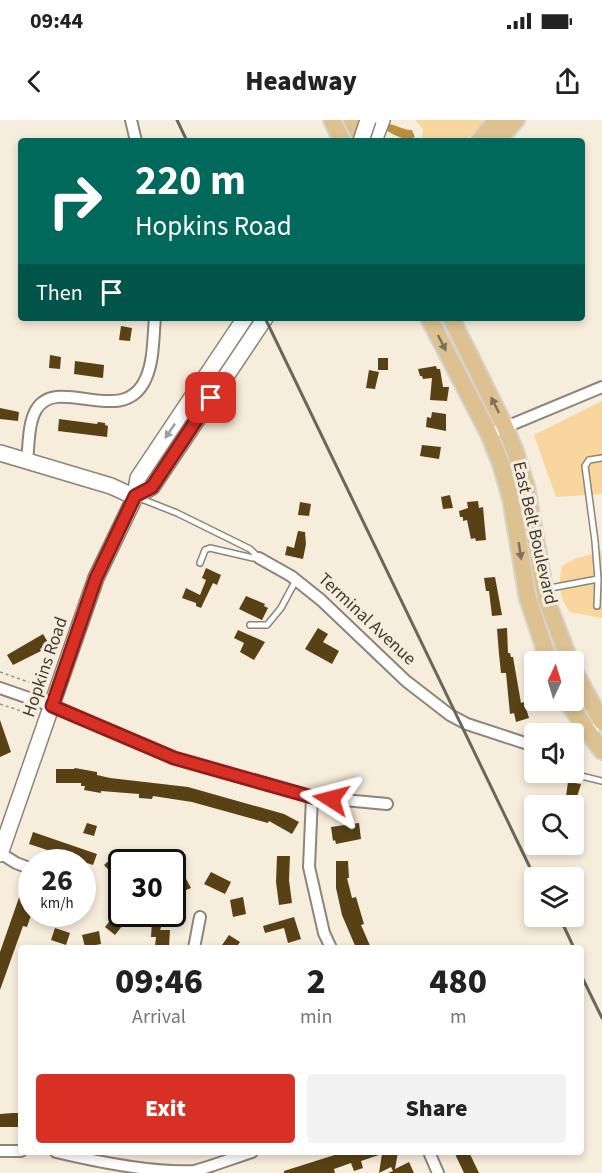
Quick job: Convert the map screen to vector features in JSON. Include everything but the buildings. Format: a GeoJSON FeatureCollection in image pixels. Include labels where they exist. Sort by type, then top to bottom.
{"type":"FeatureCollection","features":[{"type":"Feature","properties":{"kind":"main road"},"geometry":{"type":"LineString","coordinates":[[332,120],[341,138]]}},
{"type":"Feature","properties":{"kind":"main road"},"geometry":{"type":"LineString","coordinates":[[352,120],[361,138]]}},
{"type":"Feature","properties":{"kind":"main road"},"geometry":{"type":"LineString","coordinates":[[363,138],[369,120]]}},
{"type":"Feature","properties":{"kind":"main road"},"geometry":{"type":"LineString","coordinates":[[375,138],[382,120]]}},
{"type":"Feature","properties":{"kind":"main road"},"geometry":{"type":"LineString","coordinates":[[482,138],[497,120]]}},
{"type":"Feature","properties":{"kind":"main road"},"geometry":{"type":"LineString","coordinates":[[500,138],[516,120]]}},
{"type":"Feature","properties":{"kind":"main road","name":"Hopkins Road"},"geometry":{"type":"LineString","coordinates":[[135,496],[152,487],[263,321]]}},
{"type":"Feature","properties":{"kind":"main road","name":"East Belt Boulevard"},"geometry":{"type":"LineString","coordinates":[[431,321],[489,434],[501,464],[511,499],[528,599],[545,651]]}},
{"type":"Feature","properties":{"kind":"main road","name":"East Belt Boulevard"},"geometry":{"type":"LineString","coordinates":[[453,321],[506,427],[526,486],[544,589],[565,651]]}},
{"type":"Feature","properties":{"kind":"main road","name":"Hopkins Road"},"geometry":{"type":"LineString","coordinates":[[0,854],[96,578],[135,496],[138,478],[241,324]]}},
{"type":"Feature","properties":{"kind":"main road"},"geometry":{"type":"LineString","coordinates":[[0,453],[111,486],[135,496]]}},
{"type":"Feature","properties":{"kind":"main road"},"geometry":{"type":"LineString","coordinates":[[584,706],[591,730],[602,751]]}},
{"type":"Feature","properties":{"kind":"main road"},"geometry":{"type":"LineString","coordinates":[[575,711],[591,730]]}},
{"type":"Feature","properties":{"kind":"street"},"geometry":{"type":"LineString","coordinates":[[131,120],[135,138]]}},
{"type":"Feature","properties":{"kind":"street"},"geometry":{"type":"LineString","coordinates":[[27,460],[33,419],[41,404],[49,399],[61,397],[106,402],[119,401],[135,393],[143,384],[149,369],[155,321]]}},
{"type":"Feature","properties":{"kind":"street"},"geometry":{"type":"LineString","coordinates":[[489,434],[602,387]]}},
{"type":"Feature","properties":{"kind":"street","name":"Terminal Avenue"},"geometry":{"type":"LineString","coordinates":[[260,558],[296,580],[321,600],[406,681],[450,715],[467,724],[524,743]]}},
{"type":"Feature","properties":{"kind":"street"},"geometry":{"type":"LineString","coordinates":[[0,688],[52,706],[174,758],[312,797],[387,804]]}},
{"type":"Feature","properties":{"kind":"street"},"geometry":{"type":"LineString","coordinates":[[312,797],[309,867],[324,933],[330,945]]}},
{"type":"Feature","properties":{"kind":"street"},"geometry":{"type":"LineString","coordinates":[[0,854],[18,864]]}},
{"type":"Feature","properties":{"kind":"street"},"geometry":{"type":"LineString","coordinates":[[195,945],[200,917]]}},
{"type":"Feature","properties":{"kind":"street"},"geometry":{"type":"LineString","coordinates":[[0,1150],[18,1150]]}},
{"type":"Feature","properties":{"kind":"street"},"geometry":{"type":"LineString","coordinates":[[68,1155],[126,1169],[162,1173],[193,1171],[243,1155]]}},
{"type":"Feature","properties":{"kind":"street"},"geometry":{"type":"LineString","coordinates":[[430,1155],[438,1173]]}},
{"type":"Feature","properties":{"kind":"lane"},"geometry":{"type":"LineString","coordinates":[[597,606],[598,579],[595,541],[585,466],[589,460],[602,458]]}},
{"type":"Feature","properties":{"kind":"lane","name":"Terminal Avenue"},"geometry":{"type":"LineString","coordinates":[[135,496],[177,513],[250,549],[260,558]]}},
{"type":"Feature","properties":{"kind":"lane"},"geometry":{"type":"LineString","coordinates":[[200,563],[205,550],[210,548],[260,558]]}},
{"type":"Feature","properties":{"kind":"lane"},"geometry":{"type":"LineString","coordinates":[[544,589],[598,579]]}},
{"type":"Feature","properties":{"kind":"lane"},"geometry":{"type":"LineString","coordinates":[[250,626],[267,625],[276,617],[296,580]]}},
{"type":"Feature","properties":{"kind":"lane"},"geometry":{"type":"LineString","coordinates":[[584,777],[602,781]]}},
{"type":"Feature","properties":{"kind":"path"},"geometry":{"type":"LineString","coordinates":[[0,672],[40,686]]}},
{"type":"Feature","properties":{"kind":"path"},"geometry":{"type":"LineString","coordinates":[[0,704],[30,714]]}},
{"type":"Feature","properties":{"kind":"shaded area"},"geometry":{"type":"Polygon","coordinates":[[[415,120],[488,120],[467,138],[422,138],[423,129],[415,120]]]}},
{"type":"Feature","properties":{"kind":"shaded area"},"geometry":{"type":"Polygon","coordinates":[[[388,124],[394,125],[412,130],[415,137],[404,138],[386,130],[388,124]]]}},
{"type":"Feature","properties":{"kind":"shaded area"},"geometry":{"type":"Polygon","coordinates":[[[602,401],[602,494],[556,497],[534,435],[602,401]]]}},
{"type":"Feature","properties":{"kind":"shaded area"},"geometry":{"type":"Polygon","coordinates":[[[602,551],[602,618],[570,612],[560,590],[562,566],[574,559],[602,551]]]}},
{"type":"Feature","properties":{"kind":"railway"},"geometry":{"type":"LineString","coordinates":[[177,120],[186,138]]}},
{"type":"Feature","properties":{"kind":"railway"},"geometry":{"type":"LineString","coordinates":[[266,321],[530,867]]}},
{"type":"Feature","properties":{"kind":"railway"},"geometry":{"type":"LineString","coordinates":[[564,927],[573,945]]}},
{"type":"Feature","properties":{"kind":"railway"},"geometry":{"type":"LineString","coordinates":[[584,981],[602,1018]]}},
{"type":"Feature","properties":{"kind":"route"},"geometry":{"type":"LineString","coordinates":[[211,398],[152,487],[135,496],[96,578],[52,706],[174,758],[312,797],[331,799]]}}]}
